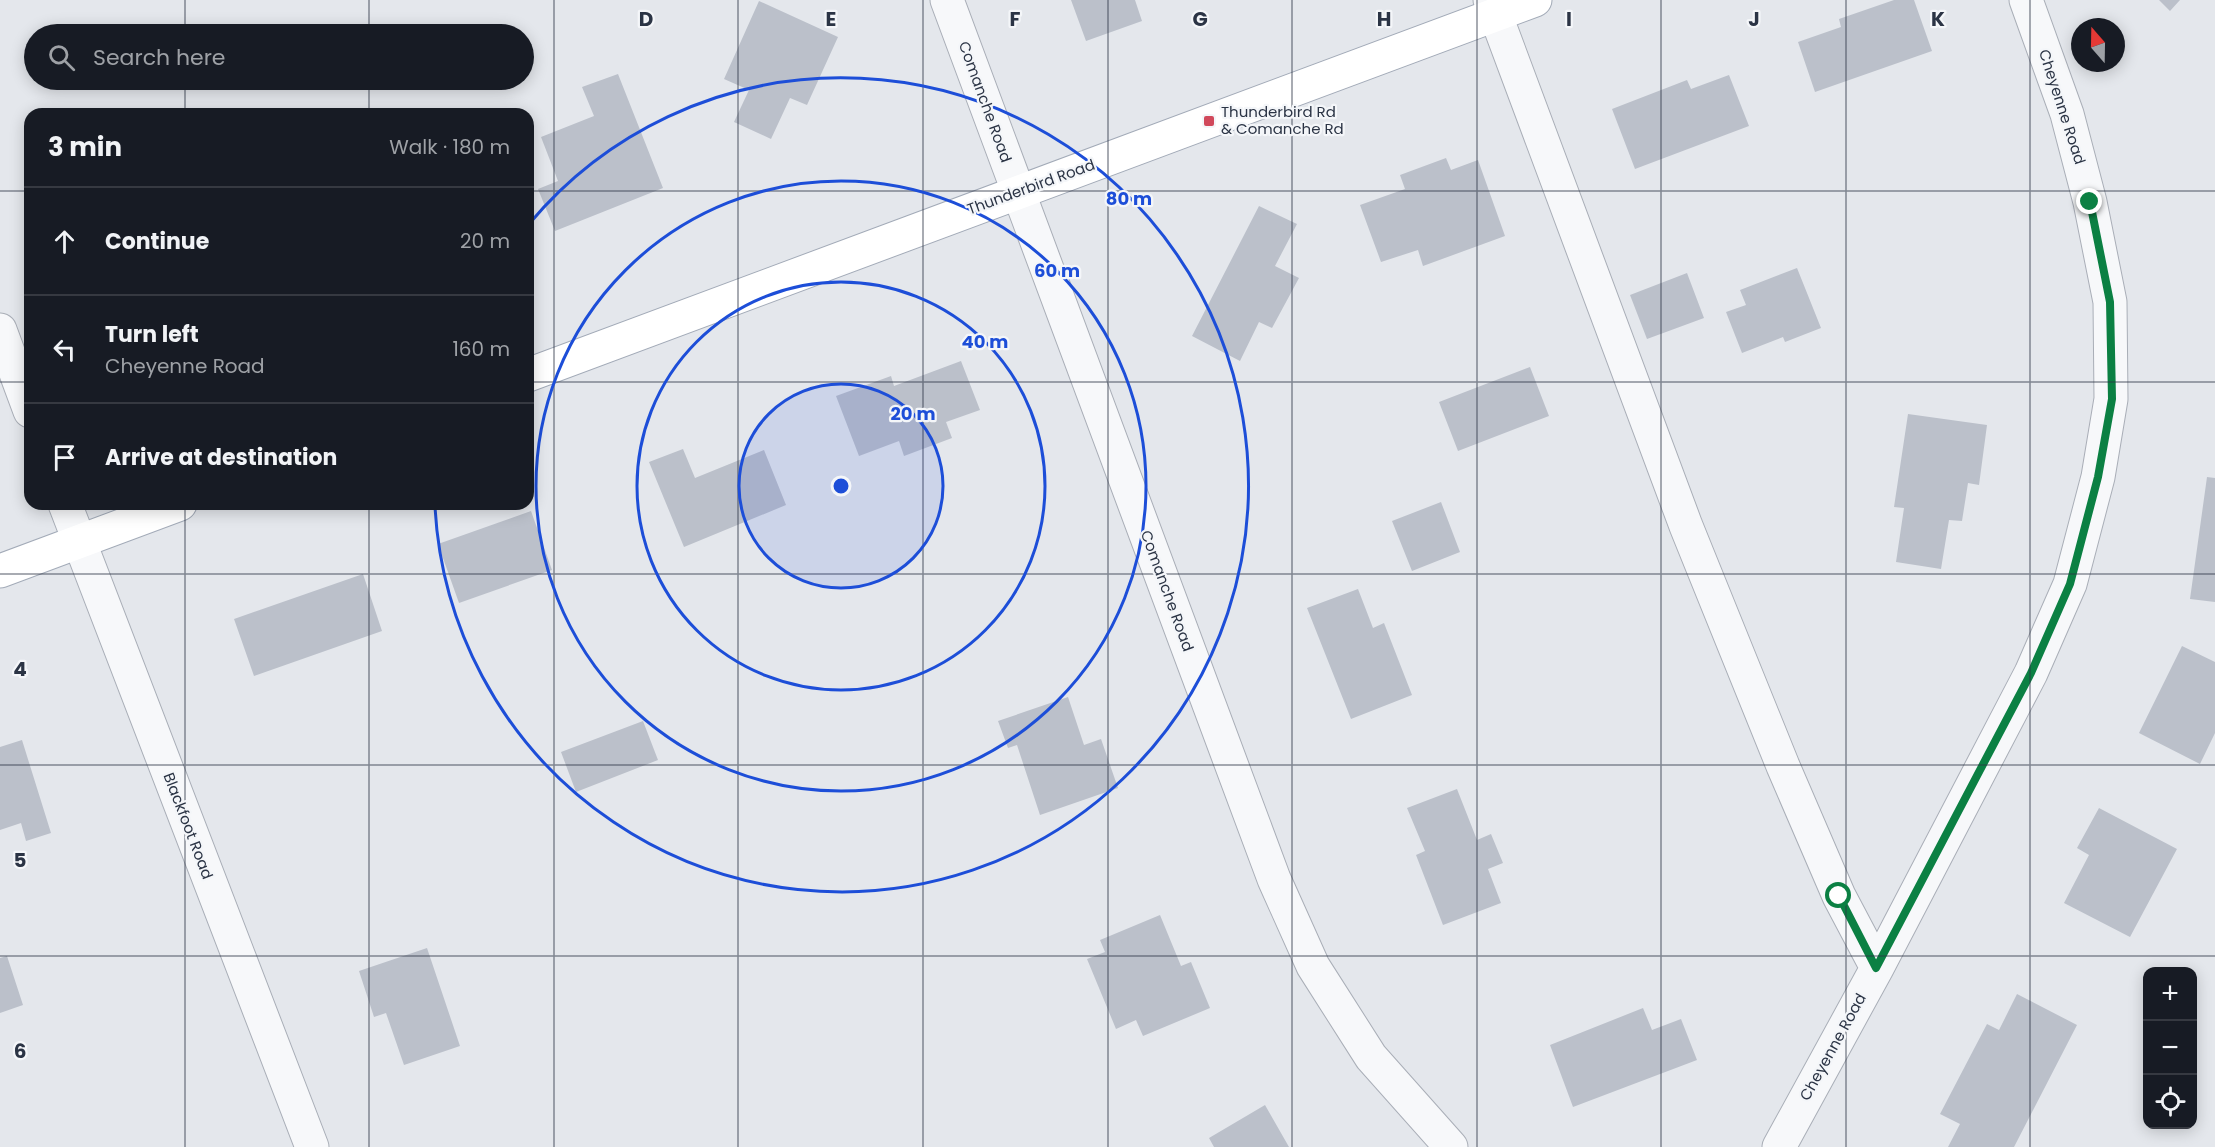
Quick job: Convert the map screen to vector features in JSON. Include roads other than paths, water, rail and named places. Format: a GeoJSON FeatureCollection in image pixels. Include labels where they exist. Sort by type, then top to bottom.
{"type":"FeatureCollection","features":[{"type":"Feature","properties":{"kind":"main road","name":"Thunderbird Road"},"geometry":{"type":"LineString","coordinates":[[534,373],[1018,193],[1492,7],[1534,0]]}},
{"type":"Feature","properties":{"kind":"main road"},"geometry":{"type":"LineString","coordinates":[[0,571],[164,510]]}},
{"type":"Feature","properties":{"kind":"street","name":"Comanche Road"},"geometry":{"type":"LineString","coordinates":[[947,0],[1283,901],[1313,966],[1371,1057],[1451,1147]]}},
{"type":"Feature","properties":{"kind":"street","name":"Cheyenne Road"},"geometry":{"type":"LineString","coordinates":[[1779,1147],[2031,673],[2070,584],[2098,477],[2112,399],[2110,302],[2090,202],[2067,114],[2026,0]]}},
{"type":"Feature","properties":{"kind":"street"},"geometry":{"type":"LineString","coordinates":[[1492,7],[1699,559],[1783,766],[1839,896],[1876,968]]}},
{"type":"Feature","properties":{"kind":"street"},"geometry":{"type":"LineString","coordinates":[[0,330],[24,395]]}},
{"type":"Feature","properties":{"kind":"street","name":"Blackfoot Road"},"geometry":{"type":"LineString","coordinates":[[67,510],[312,1147]]}},
{"type":"Feature","properties":{"kind":"place","name":"Thunderbird Rd & Comanche Rd"},"geometry":{"type":"Point","coordinates":[1209,121]}}]}
